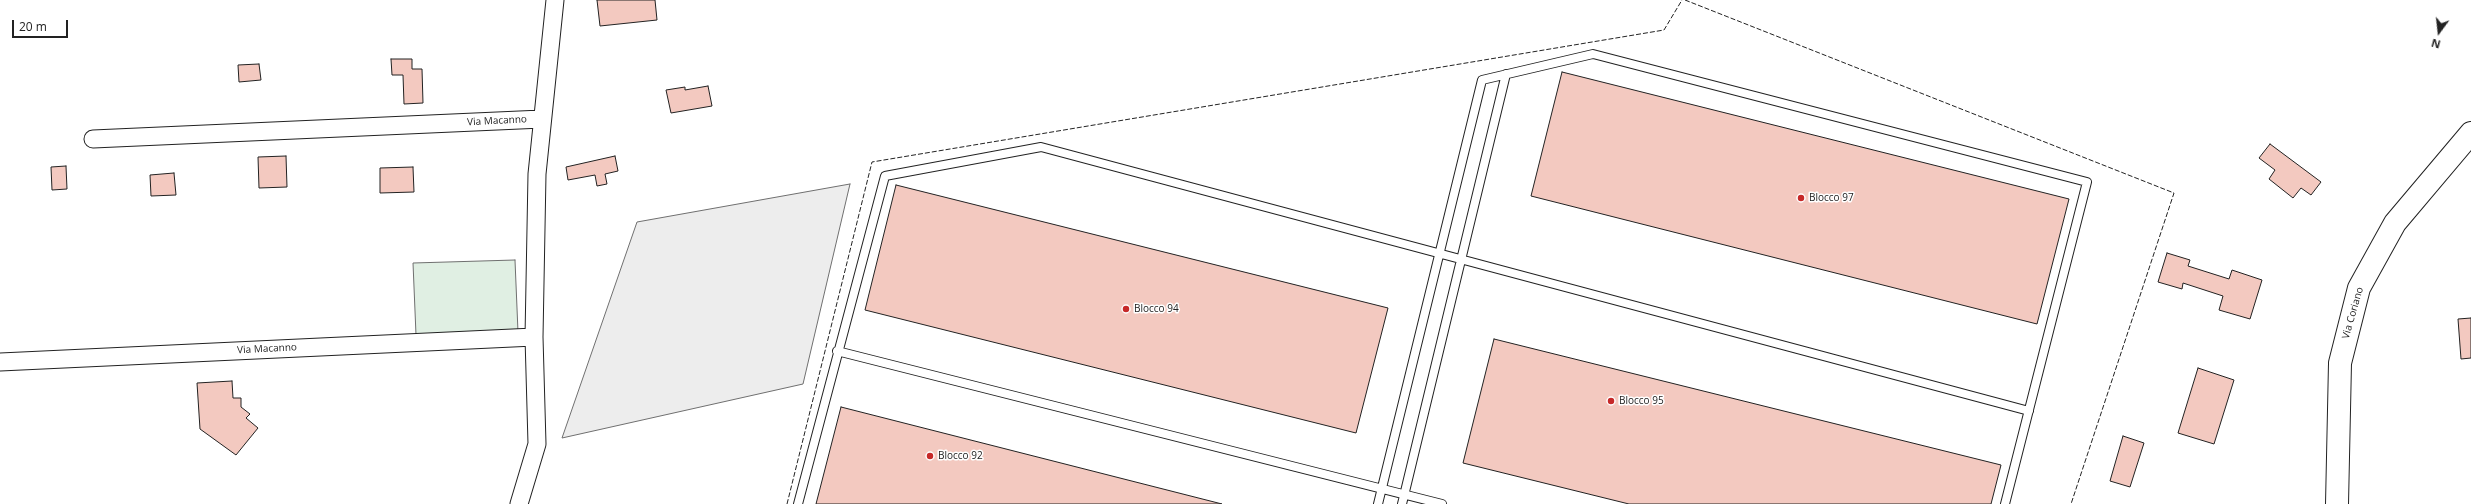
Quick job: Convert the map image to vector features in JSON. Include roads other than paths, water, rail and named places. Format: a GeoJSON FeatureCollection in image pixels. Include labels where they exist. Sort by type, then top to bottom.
{"type":"FeatureCollection","features":[{"type":"Feature","properties":{"kind":"main road","name":"Via Coriano"},"geometry":{"type":"LineString","coordinates":[[2337,504],[2340,363],[2359,288],[2396,223],[2471,133]]}},
{"type":"Feature","properties":{"kind":"street","name":"Via Macanno"},"geometry":{"type":"LineString","coordinates":[[519,504],[537,444],[534,337],[537,174],[555,0]]}},
{"type":"Feature","properties":{"kind":"street","name":"Via Macanno"},"geometry":{"type":"LineString","coordinates":[[93,139],[542,119]]}},
{"type":"Feature","properties":{"kind":"street","name":"Via Macanno"},"geometry":{"type":"LineString","coordinates":[[0,362],[534,337]]}},
{"type":"Feature","properties":{"kind":"lane"},"geometry":{"type":"LineString","coordinates":[[1378,504],[1482,80],[1593,54],[2087,182],[2005,504]]}},
{"type":"Feature","properties":{"kind":"lane"},"geometry":{"type":"LineString","coordinates":[[1402,504],[1506,74]]}},
{"type":"Feature","properties":{"kind":"lane"},"geometry":{"type":"LineString","coordinates":[[798,504],[837,351],[885,176],[1041,147],[2029,411]]}},
{"type":"Feature","properties":{"kind":"lane"},"geometry":{"type":"LineString","coordinates":[[837,351],[1442,504]]}},
{"type":"Feature","properties":{"kind":"place","name":"Blocco 97"},"geometry":{"type":"Point","coordinates":[1801,198]}},
{"type":"Feature","properties":{"kind":"place","name":"Blocco 94"},"geometry":{"type":"Point","coordinates":[1126,309]}},
{"type":"Feature","properties":{"kind":"place","name":"Blocco 95"},"geometry":{"type":"Point","coordinates":[1611,401]}},
{"type":"Feature","properties":{"kind":"place","name":"Blocco 92"},"geometry":{"type":"Point","coordinates":[930,456]}}]}
